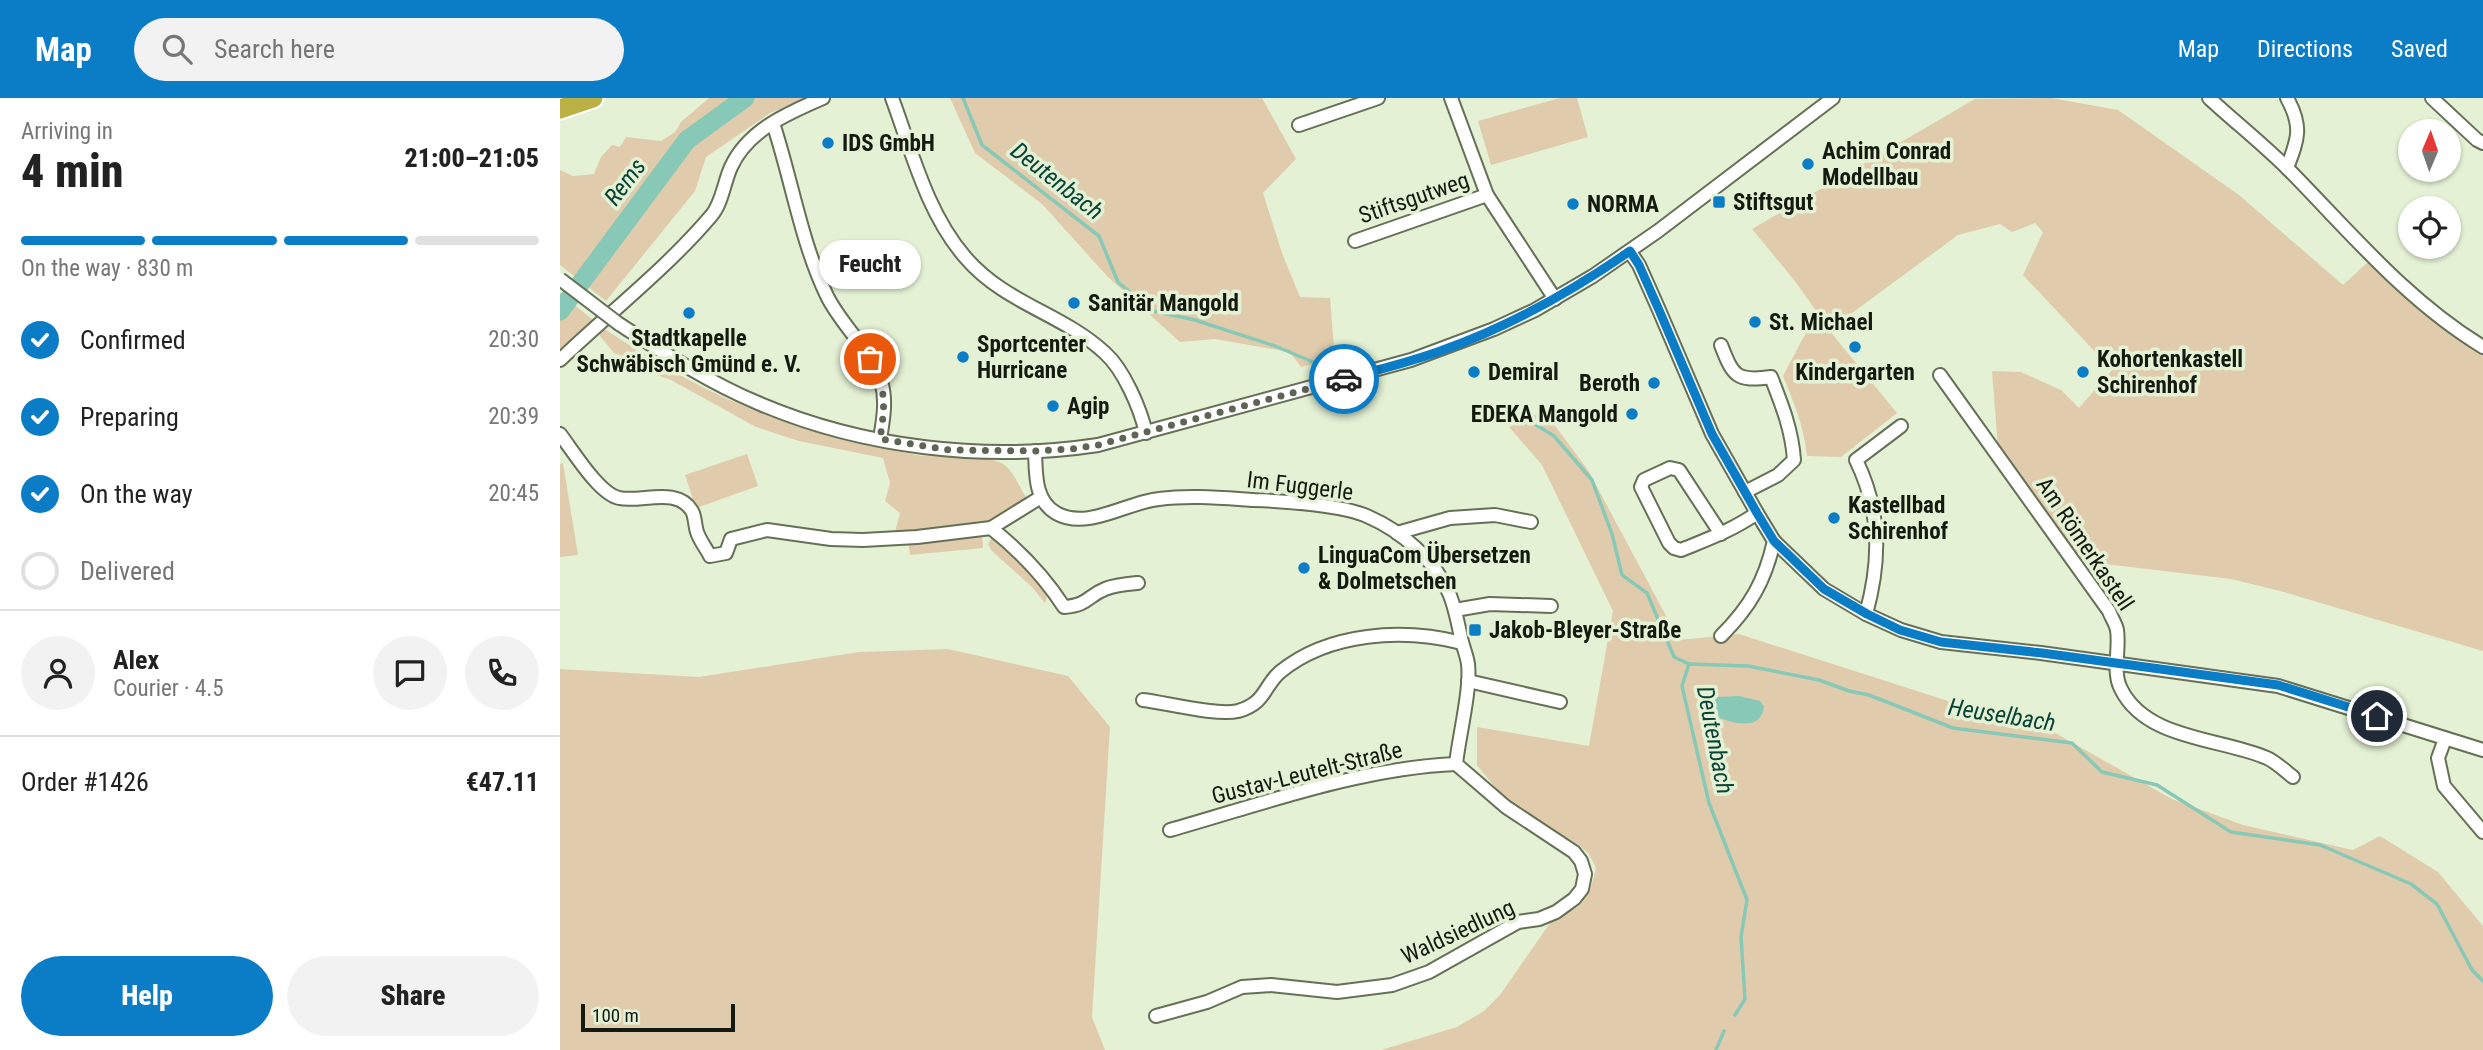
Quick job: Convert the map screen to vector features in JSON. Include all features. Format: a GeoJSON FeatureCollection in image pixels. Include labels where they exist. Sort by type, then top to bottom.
{"type":"FeatureCollection","features":[{"type":"Feature","properties":{"kind":"highway"},"geometry":{"type":"LineString","coordinates":[[560,109],[593,98]]}},
{"type":"Feature","properties":{"kind":"street"},"geometry":{"type":"LineString","coordinates":[[560,360],[638,289],[714,213],[737,155],[747,141],[792,112],[823,98]]}},
{"type":"Feature","properties":{"kind":"street"},"geometry":{"type":"LineString","coordinates":[[892,98],[936,215],[964,256],[989,281],[1012,297],[1073,329],[1107,354],[1126,381],[1146,433]]}},
{"type":"Feature","properties":{"kind":"street"},"geometry":{"type":"LineString","coordinates":[[1299,125],[1378,98]]}},
{"type":"Feature","properties":{"kind":"street","name":"Stiftsgutweg"},"geometry":{"type":"LineString","coordinates":[[1451,98],[1487,195],[1555,299]]}},
{"type":"Feature","properties":{"kind":"street"},"geometry":{"type":"LineString","coordinates":[[560,279],[619,324],[685,367],[758,403],[818,425],[880,439],[950,450],[1035,451],[1098,445],[1422,357],[1494,329],[1555,299],[1630,251],[1833,98]]}},
{"type":"Feature","properties":{"kind":"street"},"geometry":{"type":"LineString","coordinates":[[2208,98],[2287,168],[2386,272],[2427,309],[2483,347]]}},
{"type":"Feature","properties":{"kind":"street"},"geometry":{"type":"LineString","coordinates":[[2287,98],[2299,126],[2298,141],[2287,168]]}},
{"type":"Feature","properties":{"kind":"street"},"geometry":{"type":"LineString","coordinates":[[2432,98],[2476,140],[2483,143]]}},
{"type":"Feature","properties":{"kind":"street"},"geometry":{"type":"LineString","coordinates":[[773,123],[815,268],[838,317],[870,359],[880,377],[884,393],[880,439]]}},
{"type":"Feature","properties":{"kind":"street","name":"Stiftsgutweg"},"geometry":{"type":"LineString","coordinates":[[1355,241],[1487,195]]}},
{"type":"Feature","properties":{"kind":"street"},"geometry":{"type":"LineString","coordinates":[[1630,251],[1639,265],[1712,434],[1757,513],[1774,541],[1824,589],[1900,630],[1941,642],[2278,685],[2483,750]]}},
{"type":"Feature","properties":{"kind":"street"},"geometry":{"type":"LineString","coordinates":[[1721,345],[1735,375],[1744,379],[1771,377],[1787,418],[1792,440],[1794,460],[1778,475],[1745,492]]}},
{"type":"Feature","properties":{"kind":"street","name":"Am Römerkastell"},"geometry":{"type":"LineString","coordinates":[[1940,375],[2109,611],[2117,629],[2119,687],[2134,709],[2148,719],[2191,736],[2268,759],[2292,777]]}},
{"type":"Feature","properties":{"kind":"street"},"geometry":{"type":"LineString","coordinates":[[1867,614],[1875,582],[1876,541],[1871,503],[1864,476],[1856,460],[1901,426]]}},
{"type":"Feature","properties":{"kind":"street"},"geometry":{"type":"LineString","coordinates":[[560,434],[593,478],[618,498],[668,497],[681,501],[692,511],[698,536],[710,556],[726,553],[731,539],[767,530],[831,539],[863,540],[991,528],[1041,497],[1036,478],[1035,451]]}},
{"type":"Feature","properties":{"kind":"street"},"geometry":{"type":"LineString","coordinates":[[1721,534],[1679,470],[1670,468],[1644,480],[1642,487],[1669,543],[1674,548],[1681,550],[1721,534],[1757,513]]}},
{"type":"Feature","properties":{"kind":"street","name":"Im Fuggerle"},"geometry":{"type":"LineString","coordinates":[[1041,497],[1047,506],[1057,513],[1077,519],[1155,499],[1199,497],[1272,500],[1368,516],[1397,533],[1435,570],[1448,590],[1455,610],[1468,663],[1468,681],[1456,764]]}},
{"type":"Feature","properties":{"kind":"street"},"geometry":{"type":"LineString","coordinates":[[1397,533],[1450,517],[1495,515],[1531,522]]}},
{"type":"Feature","properties":{"kind":"street"},"geometry":{"type":"LineString","coordinates":[[991,528],[1014,546],[1034,567],[1064,607],[1086,602],[1109,587],[1138,583]]}},
{"type":"Feature","properties":{"kind":"street"},"geometry":{"type":"LineString","coordinates":[[1721,636],[1753,600],[1770,561],[1774,541]]}},
{"type":"Feature","properties":{"kind":"street"},"geometry":{"type":"LineString","coordinates":[[1455,610],[1490,604],[1550,606]]}},
{"type":"Feature","properties":{"kind":"street"},"geometry":{"type":"LineString","coordinates":[[1143,700],[1214,711],[1237,711],[1256,703],[1266,693],[1277,674],[1299,657],[1332,644],[1362,638],[1409,635],[1443,638],[1462,643]]}},
{"type":"Feature","properties":{"kind":"street"},"geometry":{"type":"LineString","coordinates":[[1468,681],[1560,702]]}},
{"type":"Feature","properties":{"kind":"street"},"geometry":{"type":"LineString","coordinates":[[2445,739],[2438,758],[2444,786],[2483,832]]}},
{"type":"Feature","properties":{"kind":"street","name":"Gustav-Leutelt-Straße"},"geometry":{"type":"LineString","coordinates":[[1170,830],[1368,775],[1427,765],[1456,764]]}},
{"type":"Feature","properties":{"kind":"street","name":"Waldsiedlung"},"geometry":{"type":"LineString","coordinates":[[1156,1016],[1207,1002],[1242,987],[1271,985],[1337,992],[1392,985],[1429,972],[1518,922],[1539,919],[1556,912],[1574,899],[1582,888],[1585,874],[1581,861],[1574,852],[1552,840],[1506,807],[1456,764]]}},
{"type":"Feature","properties":{"kind":"shaded area"},"geometry":{"type":"Polygon","coordinates":[[[709,98],[805,98],[770,113],[706,157],[695,191],[606,301],[560,265],[560,170],[573,176],[594,174],[601,157],[612,145],[620,147],[626,137],[661,141],[675,132],[681,122],[709,98]]]}},
{"type":"Feature","properties":{"kind":"shaded area"},"geometry":{"type":"Polygon","coordinates":[[[950,98],[1262,98],[1296,159],[1263,193],[1282,253],[1300,297],[1330,298],[1335,359],[1301,367],[1290,352],[1215,339],[1180,342],[1107,276],[1042,204],[975,153],[950,98]]]}},
{"type":"Feature","properties":{"kind":"shaded area"},"geometry":{"type":"Polygon","coordinates":[[[1560,98],[1577,98],[1588,137],[1491,165],[1478,121],[1560,98]]]}},
{"type":"Feature","properties":{"kind":"shaded area"},"geometry":{"type":"Polygon","coordinates":[[[2051,98],[2118,110],[2239,195],[2343,285],[2370,260],[2483,352],[2483,651],[2231,579],[2088,562],[2077,557],[1998,448],[1992,371],[2021,372],[2061,390],[2079,408],[2112,370],[2023,275],[2043,232],[2035,223],[2012,232],[2000,224],[1958,235],[1829,330],[1897,413],[1841,457],[1807,456],[1801,425],[1783,376],[1817,312],[1752,229],[1975,99],[2051,98]]]}},
{"type":"Feature","properties":{"kind":"shaded area"},"geometry":{"type":"Polygon","coordinates":[[[560,293],[593,320],[560,353],[560,293]]]}},
{"type":"Feature","properties":{"kind":"shaded area"},"geometry":{"type":"Polygon","coordinates":[[[600,326],[688,380],[786,422],[851,441],[917,455],[976,457],[998,462],[1009,469],[1026,497],[1005,517],[986,526],[894,536],[900,513],[885,501],[890,483],[883,458],[799,441],[756,427],[671,380],[646,371],[630,359],[614,353],[600,336],[600,326]]]}},
{"type":"Feature","properties":{"kind":"shaded area"},"geometry":{"type":"Polygon","coordinates":[[[1544,411],[1588,470],[1679,640],[1739,634],[1967,707],[2034,721],[2172,799],[2243,825],[2353,850],[2380,836],[2438,872],[2483,926],[2483,1050],[1381,1050],[1457,1027],[1484,1011],[1500,995],[1550,923],[1578,907],[1590,891],[1596,868],[1589,854],[1579,845],[1505,800],[1477,765],[1477,727],[1589,746],[1613,611],[1542,465],[1509,427],[1544,411]]]}},
{"type":"Feature","properties":{"kind":"shaded area"},"geometry":{"type":"Polygon","coordinates":[[[747,454],[758,486],[696,508],[685,475],[747,454]]]}},
{"type":"Feature","properties":{"kind":"shaded area"},"geometry":{"type":"Polygon","coordinates":[[[563,463],[578,555],[560,557],[560,464],[563,463]]]}},
{"type":"Feature","properties":{"kind":"shaded area"},"geometry":{"type":"Polygon","coordinates":[[[982,533],[983,548],[910,555],[908,540],[982,533]]]}},
{"type":"Feature","properties":{"kind":"shaded area"},"geometry":{"type":"Polygon","coordinates":[[[994,534],[1049,590],[1045,603],[1032,587],[992,551],[988,544],[994,534]]]}},
{"type":"Feature","properties":{"kind":"shaded area"},"geometry":{"type":"Polygon","coordinates":[[[948,649],[1068,676],[1110,727],[1092,1017],[1105,1050],[560,1050],[560,669],[699,677],[859,652],[948,649]]]}},
{"type":"Feature","properties":{"kind":"water"},"geometry":{"type":"Polygon","coordinates":[[[1739,696],[1760,701],[1764,706],[1756,721],[1729,721],[1704,709],[1705,703],[1715,697],[1739,696]]]}},
{"type":"Feature","properties":{"kind":"waterway","name":"Rems"},"geometry":{"type":"LineString","coordinates":[[560,311],[687,140],[745,98]]}},
{"type":"Feature","properties":{"kind":"waterway","name":"Deutenbach"},"geometry":{"type":"LineString","coordinates":[[963,98],[982,145],[1099,236],[1118,282],[1153,311],[1195,320],[1275,346],[1325,367]]}},
{"type":"Feature","properties":{"kind":"waterway","name":"Deutenbach"},"geometry":{"type":"LineString","coordinates":[[1509,408],[1554,436],[1592,480],[1612,534],[1622,575],[1647,593],[1674,657],[1689,664],[1682,686],[1709,803],[1747,900],[1741,937],[1745,999],[1735,1015]]}},
{"type":"Feature","properties":{"kind":"waterway","name":"Heuselbach"},"geometry":{"type":"LineString","coordinates":[[1689,664],[1748,666],[1819,680],[1869,695],[1953,728],[2072,743],[2102,772],[2157,785],[2231,832],[2320,845],[2411,884],[2437,904],[2472,970],[2483,981]]}},
{"type":"Feature","properties":{"kind":"waterway","name":"Deutenbach"},"geometry":{"type":"LineString","coordinates":[[1716,1050],[1724,1031]]}},
{"type":"Feature","properties":{"kind":"way so far"},"geometry":{"type":"LineString","coordinates":[[870,359],[880,377],[884,393],[880,439],[950,450],[1051,451],[1098,445],[1344,379]]}},
{"type":"Feature","properties":{"kind":"place","name":"IDS GmbH"},"geometry":{"type":"Point","coordinates":[828,143]}},
{"type":"Feature","properties":{"kind":"place","name":"Achim Conrad Modellbau"},"geometry":{"type":"Point","coordinates":[1808,164]}},
{"type":"Feature","properties":{"kind":"place","name":"Stiftsgut"},"geometry":{"type":"Point","coordinates":[1719,202]}},
{"type":"Feature","properties":{"kind":"place","name":"NORMA"},"geometry":{"type":"Point","coordinates":[1573,204]}},
{"type":"Feature","properties":{"kind":"place","name":"Sanitär Mangold"},"geometry":{"type":"Point","coordinates":[1074,303]}},
{"type":"Feature","properties":{"kind":"place","name":"Stadtkapelle Schwäbisch Gmünd e. V."},"geometry":{"type":"Point","coordinates":[689,313]}},
{"type":"Feature","properties":{"kind":"place","name":"St. Michael"},"geometry":{"type":"Point","coordinates":[1755,322]}},
{"type":"Feature","properties":{"kind":"place","name":"Kindergarten"},"geometry":{"type":"Point","coordinates":[1855,347]}},
{"type":"Feature","properties":{"kind":"place","name":"Sportcenter Hurricane"},"geometry":{"type":"Point","coordinates":[963,357]}},
{"type":"Feature","properties":{"kind":"place","name":"Feucht"},"geometry":{"type":"Point","coordinates":[870,359]}},
{"type":"Feature","properties":{"kind":"place","name":"Demiral"},"geometry":{"type":"Point","coordinates":[1474,372]}},
{"type":"Feature","properties":{"kind":"place","name":"Kohortenkastell Schirenhof"},"geometry":{"type":"Point","coordinates":[2083,372]}},
{"type":"Feature","properties":{"kind":"place","name":"Beroth"},"geometry":{"type":"Point","coordinates":[1654,383]}},
{"type":"Feature","properties":{"kind":"place","name":"Agip"},"geometry":{"type":"Point","coordinates":[1053,406]}},
{"type":"Feature","properties":{"kind":"place","name":"EDEKA Mangold"},"geometry":{"type":"Point","coordinates":[1632,414]}},
{"type":"Feature","properties":{"kind":"place","name":"Kastellbad Schirenhof"},"geometry":{"type":"Point","coordinates":[1834,518]}},
{"type":"Feature","properties":{"kind":"place","name":"LinguaCom Übersetzen & Dolmetschen"},"geometry":{"type":"Point","coordinates":[1304,568]}},
{"type":"Feature","properties":{"kind":"place","name":"Jakob-Bleyer-Straße"},"geometry":{"type":"Point","coordinates":[1475,630]}},
{"type":"Feature","properties":{"kind":"route"},"geometry":{"type":"LineString","coordinates":[[1344,379],[1444,350],[1494,329],[1571,290],[1630,251],[1639,265],[1712,434],[1757,513],[1774,541],[1824,589],[1900,630],[1941,642],[2278,685],[2377,716]]}}]}
